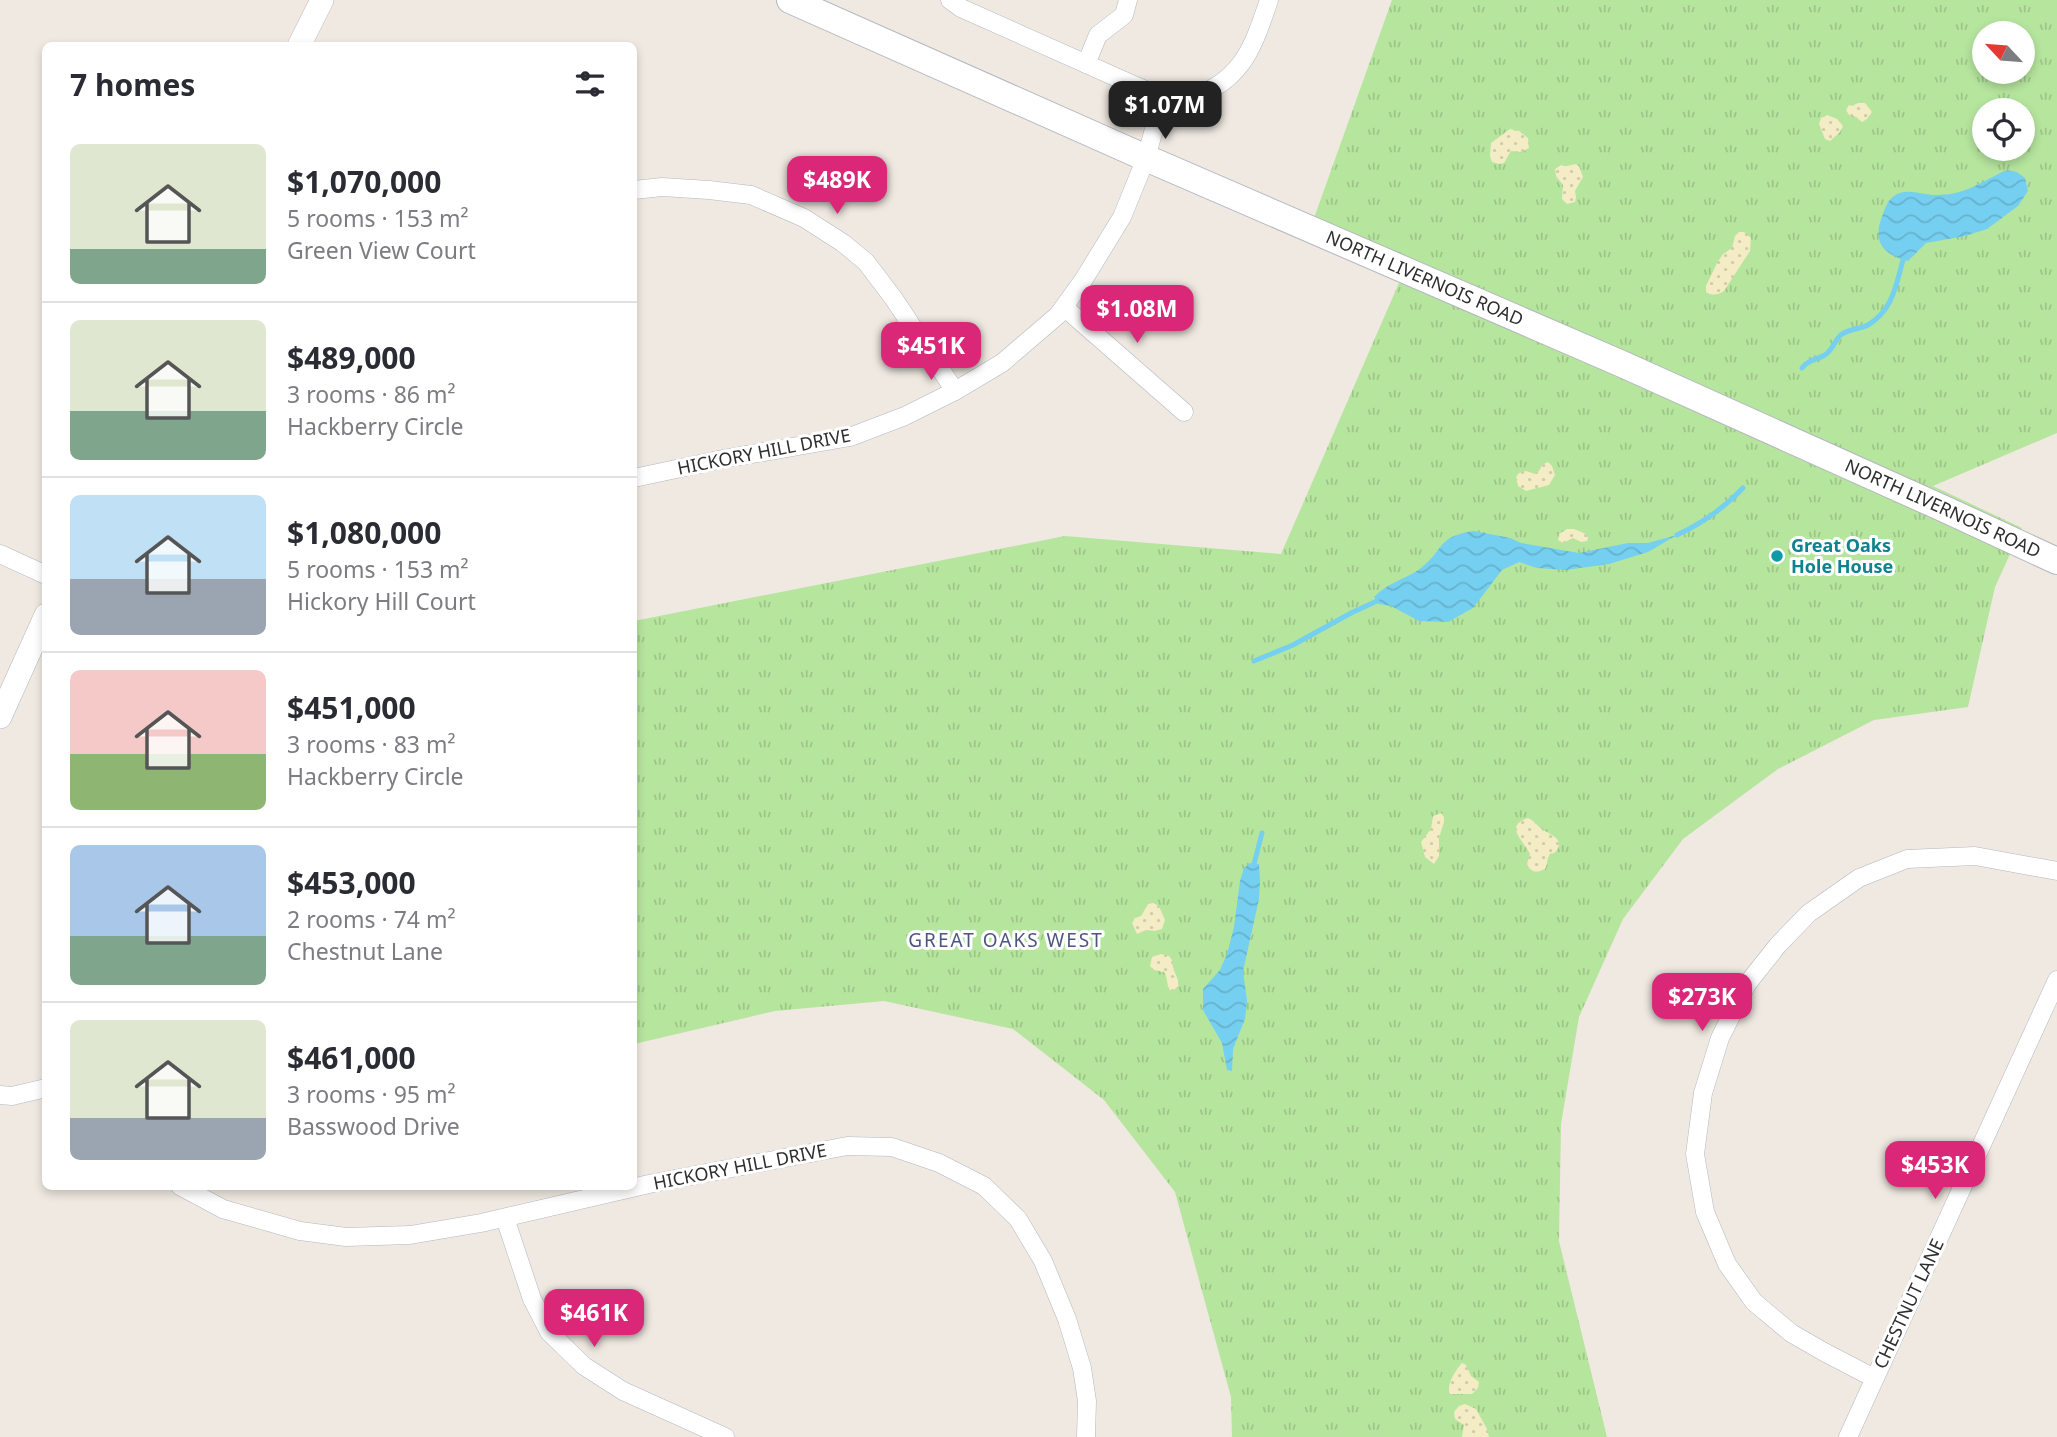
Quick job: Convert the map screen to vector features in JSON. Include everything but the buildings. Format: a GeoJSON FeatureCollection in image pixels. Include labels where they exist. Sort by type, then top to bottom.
{"type":"FeatureCollection","features":[{"type":"Feature","properties":{"kind":"main road","name":"NORTH LIVERNOIS ROAD"},"geometry":{"type":"LineString","coordinates":[[790,0],[1622,364],[2057,561]]}},
{"type":"Feature","properties":{"kind":"street"},"geometry":{"type":"LineString","coordinates":[[950,0],[961,8],[1163,97],[1185,100],[1208,91],[1229,78],[1250,50],[1269,0]]}},
{"type":"Feature","properties":{"kind":"street"},"geometry":{"type":"LineString","coordinates":[[1086,64],[1098,35],[1124,15],[1128,0]]}},
{"type":"Feature","properties":{"kind":"street"},"geometry":{"type":"LineString","coordinates":[[301,42],[318,4]]}},
{"type":"Feature","properties":{"kind":"street","name":"HICKORY HILL DRIVE"},"geometry":{"type":"LineString","coordinates":[[637,477],[850,437],[905,416],[1002,363],[1058,315],[1122,217],[1146,158],[1163,97]]}},
{"type":"Feature","properties":{"kind":"street"},"geometry":{"type":"LineString","coordinates":[[637,190],[662,187],[751,195],[804,218],[843,243],[866,262],[955,391]]}},
{"type":"Feature","properties":{"kind":"street"},"geometry":{"type":"LineString","coordinates":[[1064,307],[1184,412]]}},
{"type":"Feature","properties":{"kind":"street"},"geometry":{"type":"LineString","coordinates":[[0,554],[42,573]]}},
{"type":"Feature","properties":{"kind":"street"},"geometry":{"type":"LineString","coordinates":[[0,717],[42,624]]}},
{"type":"Feature","properties":{"kind":"street"},"geometry":{"type":"LineString","coordinates":[[1874,1378],[1791,1332],[1754,1301],[1727,1264],[1705,1212],[1695,1154],[1703,1093],[1720,1038],[1747,984],[1777,945],[1810,913],[1859,878],[1907,859],[1975,856],[2057,870]]}},
{"type":"Feature","properties":{"kind":"street","name":"CHESTNUT LANE"},"geometry":{"type":"LineString","coordinates":[[1847,1437],[2057,980]]}},
{"type":"Feature","properties":{"kind":"street"},"geometry":{"type":"LineString","coordinates":[[0,1095],[12,1096],[42,1089]]}},
{"type":"Feature","properties":{"kind":"street","name":"HICKORY HILL DRIVE"},"geometry":{"type":"LineString","coordinates":[[637,1187],[847,1146],[892,1147],[939,1163],[984,1186],[1018,1219],[1043,1261],[1067,1319],[1082,1368],[1087,1401],[1086,1437]]}},
{"type":"Feature","properties":{"kind":"street","name":"HICKORY HILL DRIVE"},"geometry":{"type":"LineString","coordinates":[[187,1190],[223,1209],[300,1230],[346,1237],[410,1235],[505,1218],[624,1190]]}},
{"type":"Feature","properties":{"kind":"street"},"geometry":{"type":"LineString","coordinates":[[505,1218],[532,1299],[549,1332],[584,1366],[623,1391],[726,1437]]}},
{"type":"Feature","properties":{"kind":"green space"},"geometry":{"type":"Polygon","coordinates":[[[1392,0],[2057,0],[2057,433],[1933,486],[2022,528],[1995,587],[1968,707],[1874,720],[1778,769],[1683,839],[1623,919],[1579,1017],[1561,1124],[1559,1241],[1607,1437],[1232,1437],[1231,1397],[1175,1192],[1104,1100],[1013,1029],[884,1001],[775,1011],[637,1043],[637,620],[1065,536],[1281,554],[1409,260],[1314,218],[1392,0]]]}},
{"type":"Feature","properties":{"kind":"sand"},"geometry":{"type":"Polygon","coordinates":[[[1865,103],[1872,112],[1862,122],[1849,115],[1846,110],[1849,105],[1865,103]]]}},
{"type":"Feature","properties":{"kind":"sand"},"geometry":{"type":"Polygon","coordinates":[[[1827,115],[1837,119],[1843,126],[1830,141],[1825,139],[1819,124],[1821,118],[1827,115]]]}},
{"type":"Feature","properties":{"kind":"sand"},"geometry":{"type":"Polygon","coordinates":[[[1510,129],[1519,131],[1528,138],[1529,148],[1522,152],[1511,151],[1504,163],[1492,162],[1491,143],[1510,129]]]}},
{"type":"Feature","properties":{"kind":"sand"},"geometry":{"type":"Polygon","coordinates":[[[1576,164],[1583,177],[1575,191],[1575,202],[1567,204],[1562,199],[1563,185],[1556,176],[1555,169],[1561,165],[1576,164]]]}},
{"type":"Feature","properties":{"kind":"sand"},"geometry":{"type":"Polygon","coordinates":[[[1739,232],[1744,232],[1751,238],[1750,251],[1724,291],[1715,295],[1706,292],[1706,286],[1717,263],[1723,254],[1732,248],[1739,232]]]}},
{"type":"Feature","properties":{"kind":"sand"},"geometry":{"type":"Polygon","coordinates":[[[1548,462],[1555,475],[1549,485],[1526,491],[1518,486],[1516,477],[1519,473],[1526,471],[1535,474],[1548,462]]]}},
{"type":"Feature","properties":{"kind":"sand"},"geometry":{"type":"Polygon","coordinates":[[[1567,529],[1586,534],[1587,541],[1581,542],[1573,538],[1563,543],[1558,540],[1559,534],[1567,529]]]}},
{"type":"Feature","properties":{"kind":"sand"},"geometry":{"type":"Polygon","coordinates":[[[1441,813],[1444,822],[1439,838],[1439,856],[1434,864],[1425,857],[1421,842],[1431,829],[1433,816],[1441,813]]]}},
{"type":"Feature","properties":{"kind":"sand"},"geometry":{"type":"Polygon","coordinates":[[[1528,818],[1559,842],[1557,850],[1549,855],[1545,869],[1539,871],[1532,871],[1527,864],[1530,854],[1517,834],[1517,825],[1528,818]]]}},
{"type":"Feature","properties":{"kind":"sand"},"geometry":{"type":"Polygon","coordinates":[[[1148,904],[1159,906],[1165,920],[1162,929],[1146,930],[1137,934],[1132,923],[1135,918],[1141,916],[1148,904]]]}},
{"type":"Feature","properties":{"kind":"sand"},"geometry":{"type":"Polygon","coordinates":[[[1161,954],[1172,960],[1179,985],[1173,991],[1169,988],[1164,972],[1154,970],[1150,966],[1152,957],[1161,954]]]}},
{"type":"Feature","properties":{"kind":"sand"},"geometry":{"type":"Polygon","coordinates":[[[1462,1363],[1479,1382],[1478,1388],[1472,1394],[1450,1394],[1450,1382],[1462,1363]]]}},
{"type":"Feature","properties":{"kind":"sand"},"geometry":{"type":"Polygon","coordinates":[[[1465,1404],[1476,1409],[1489,1437],[1462,1437],[1464,1425],[1455,1419],[1454,1412],[1465,1404]]]}},
{"type":"Feature","properties":{"kind":"water"},"geometry":{"type":"Polygon","coordinates":[[[2007,170],[2017,172],[2025,178],[2028,191],[2018,206],[1987,229],[1926,243],[1908,261],[1891,254],[1881,245],[1878,231],[1880,223],[1887,204],[1898,193],[1957,193],[2007,170]]]}},
{"type":"Feature","properties":{"kind":"water"},"geometry":{"type":"Polygon","coordinates":[[[1474,531],[1510,538],[1521,543],[1579,553],[1628,543],[1648,543],[1677,535],[1648,552],[1609,564],[1566,570],[1537,568],[1519,562],[1502,570],[1473,608],[1448,622],[1419,621],[1391,606],[1379,604],[1374,597],[1386,587],[1421,568],[1453,536],[1474,531]]]}},
{"type":"Feature","properties":{"kind":"water"},"geometry":{"type":"Polygon","coordinates":[[[1250,863],[1259,864],[1259,899],[1243,971],[1247,1001],[1245,1019],[1233,1049],[1232,1071],[1227,1070],[1222,1043],[1203,1010],[1203,989],[1220,970],[1227,954],[1234,927],[1240,881],[1244,868],[1250,863]]]}},
{"type":"Feature","properties":{"kind":"waterway"},"geometry":{"type":"LineString","coordinates":[[1802,368],[1828,353],[1842,334],[1868,325],[1883,312],[1892,296],[1903,260]]}},
{"type":"Feature","properties":{"kind":"waterway"},"geometry":{"type":"LineString","coordinates":[[1677,535],[1712,515],[1743,488]]}},
{"type":"Feature","properties":{"kind":"waterway"},"geometry":{"type":"LineString","coordinates":[[1254,661],[1293,645],[1377,601]]}},
{"type":"Feature","properties":{"kind":"waterway"},"geometry":{"type":"LineString","coordinates":[[1254,864],[1262,833]]}},
{"type":"Feature","properties":{"kind":"place","name":"Great Oaks Hole House"},"geometry":{"type":"Point","coordinates":[1777,556]}},
{"type":"Feature","properties":{"kind":"district","name":"GREAT OAKS WEST"},"geometry":{"type":"Point","coordinates":[1006,940]}}]}
